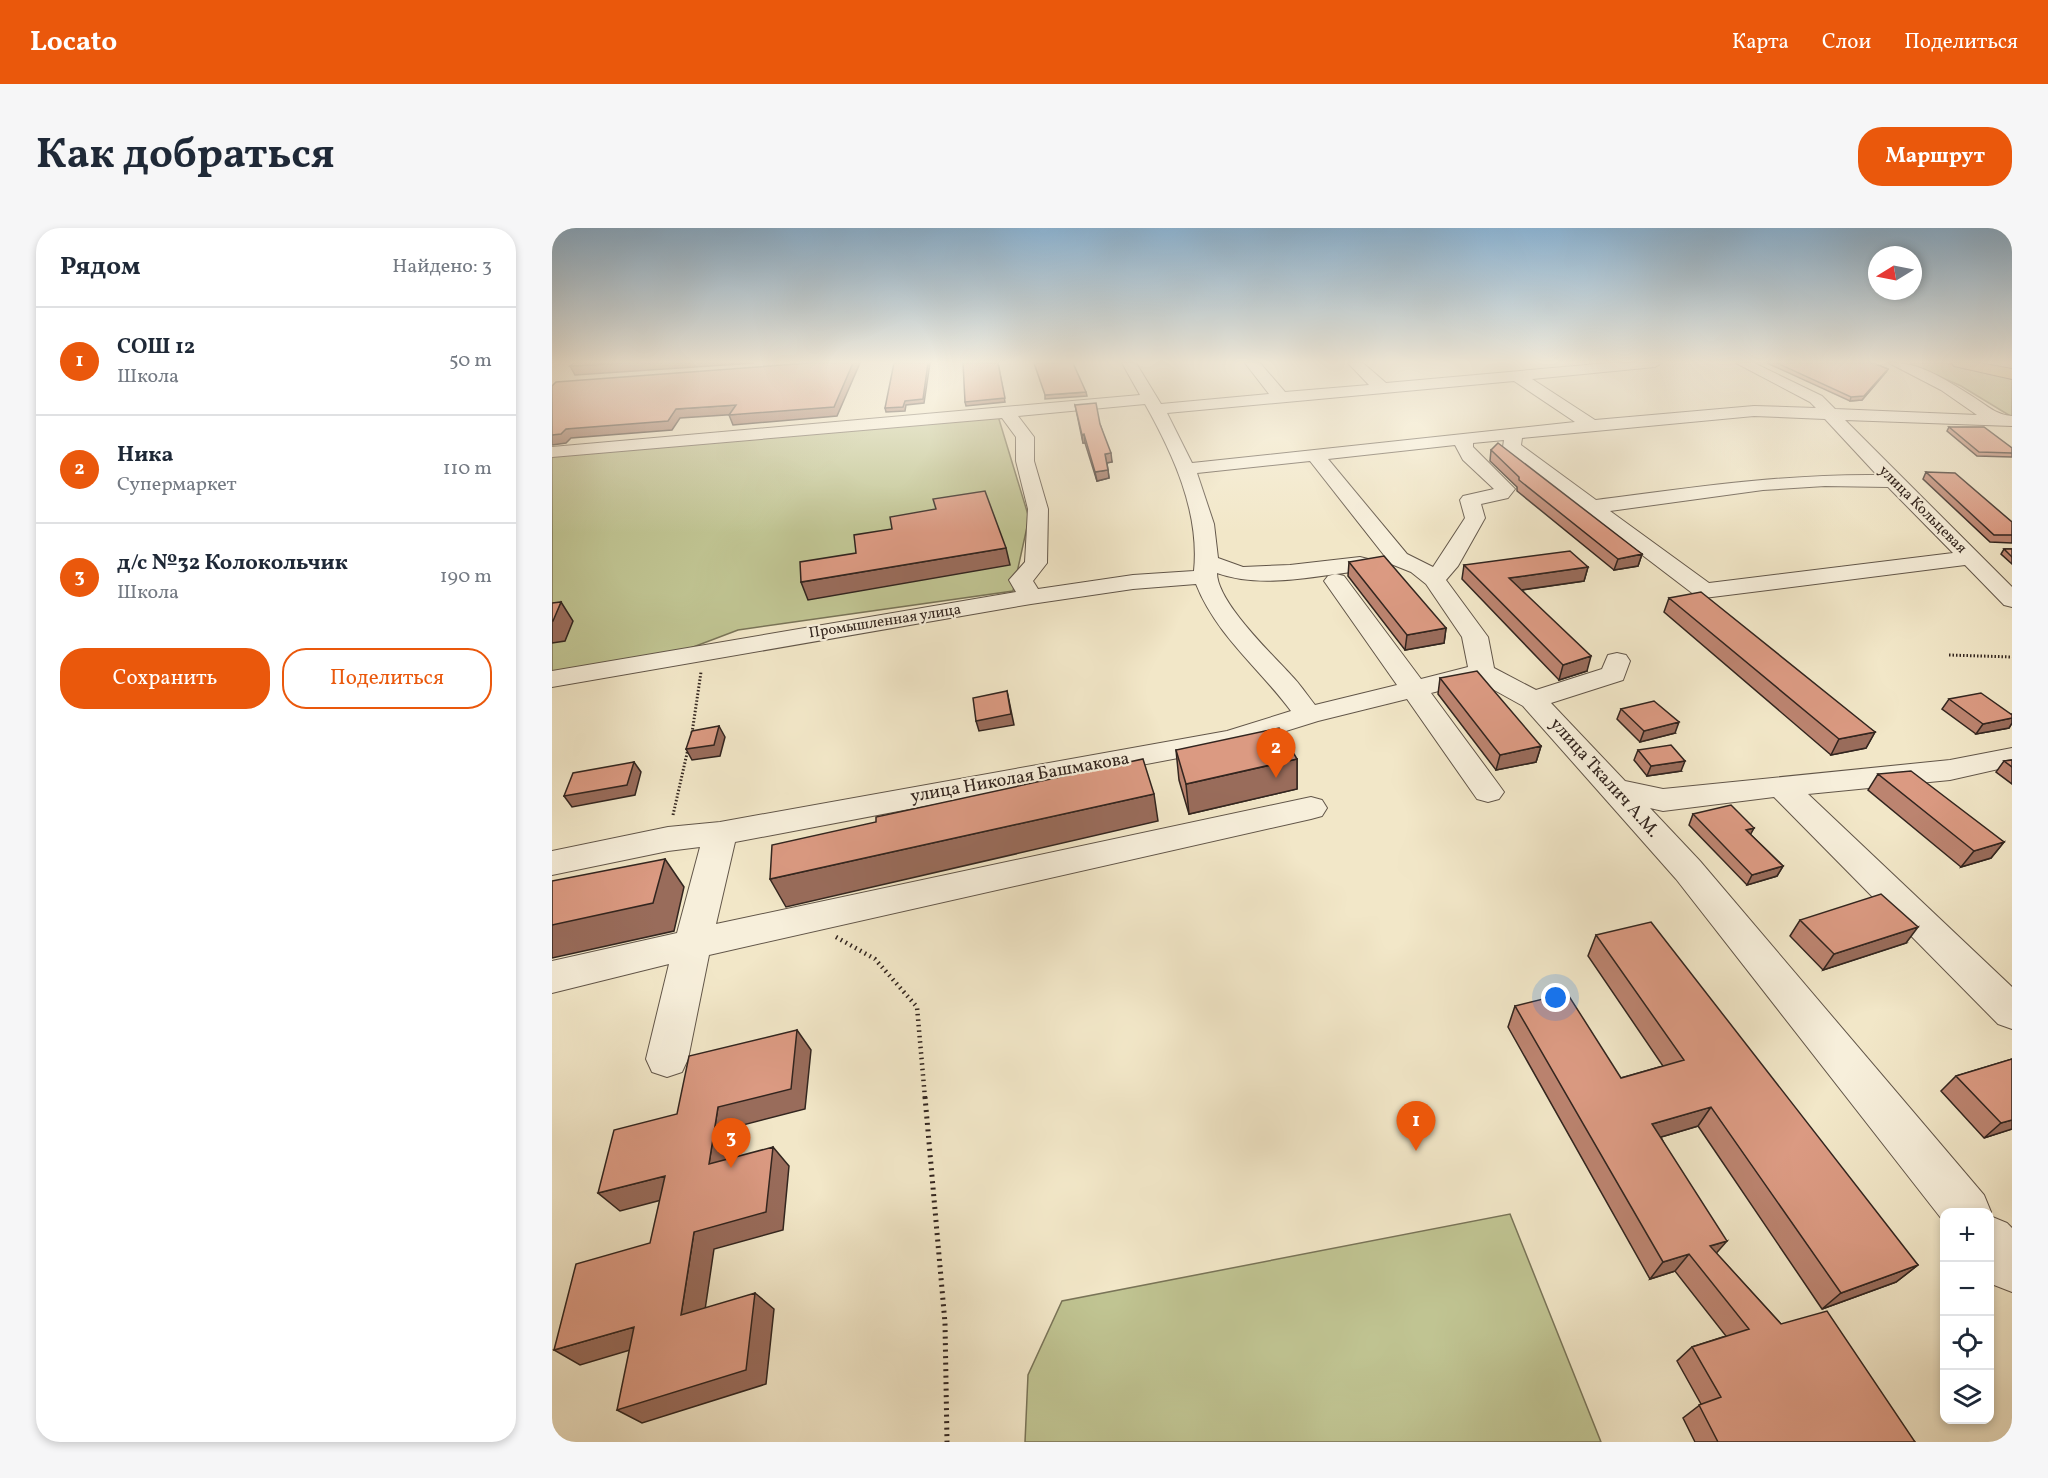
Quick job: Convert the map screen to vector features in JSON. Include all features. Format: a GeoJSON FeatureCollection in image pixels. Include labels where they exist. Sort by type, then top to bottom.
{"type":"FeatureCollection","features":[{"type":"Feature","properties":{"kind":"street"},"geometry":{"type":"LineString","coordinates":[[552,452],[929,420]]}},
{"type":"Feature","properties":{"kind":"street"},"geometry":{"type":"LineString","coordinates":[[1012,420],[1025,437],[1025,461],[1038,509],[1036,563],[1021,579],[1031,597]]}},
{"type":"Feature","properties":{"kind":"street"},"geometry":{"type":"LineString","coordinates":[[1162,420],[1186,469],[1204,527],[1210,589],[1242,640],[1283,682],[1308,715]]}},
{"type":"Feature","properties":{"kind":"street"},"geometry":{"type":"LineString","coordinates":[[1584,420],[1592,425]]}},
{"type":"Feature","properties":{"kind":"street"},"geometry":{"type":"LineString","coordinates":[[1186,469],[1654,420]]}},
{"type":"Feature","properties":{"kind":"street","name":"улица Кольцевая"},"geometry":{"type":"LineString","coordinates":[[1834,420],[2012,600]]}},
{"type":"Feature","properties":{"kind":"street"},"geometry":{"type":"LineString","coordinates":[[1974,420],[2004,421],[2012,430]]}},
{"type":"Feature","properties":{"kind":"street"},"geometry":{"type":"LineString","coordinates":[[1513,435],[1512,447],[1704,591],[1970,558]]}},
{"type":"Feature","properties":{"kind":"street"},"geometry":{"type":"LineString","coordinates":[[1434,579],[1447,566],[1475,518],[1470,500],[1501,494],[1505,489],[1469,456],[1464,447],[1465,440]]}},
{"type":"Feature","properties":{"kind":"street"},"geometry":{"type":"LineString","coordinates":[[1315,455],[1399,559]]}},
{"type":"Feature","properties":{"kind":"street"},"geometry":{"type":"LineString","coordinates":[[1593,507],[1763,484],[1826,480],[1893,481]]}},
{"type":"Feature","properties":{"kind":"street"},"geometry":{"type":"LineString","coordinates":[[1207,570],[1241,574],[1290,572],[1399,559],[1419,567],[1434,579],[1475,637],[1482,672]]}},
{"type":"Feature","properties":{"kind":"street","name":"Промышленная улица"},"geometry":{"type":"LineString","coordinates":[[552,680],[1031,597],[1207,570]]}},
{"type":"Feature","properties":{"kind":"street"},"geometry":{"type":"LineString","coordinates":[[1336,581],[1488,792]]}},
{"type":"Feature","properties":{"kind":"street"},"geometry":{"type":"LineString","coordinates":[[1533,700],[1614,674],[1617,661]]}},
{"type":"Feature","properties":{"kind":"street","name":"улица Николая Башмакова"},"geometry":{"type":"LineString","coordinates":[[552,863],[668,839],[720,832],[1231,739],[1308,715],[1482,672]]}},
{"type":"Feature","properties":{"kind":"street","name":"улица Ткалич А.М."},"geometry":{"type":"LineString","coordinates":[[1482,672],[1533,700],[1688,870],[1964,1208]]}},
{"type":"Feature","properties":{"kind":"street"},"geometry":{"type":"LineString","coordinates":[[1613,789],[1663,800],[1950,770],[2012,757]]}},
{"type":"Feature","properties":{"kind":"street"},"geometry":{"type":"LineString","coordinates":[[1781,786],[2012,1012]]}},
{"type":"Feature","properties":{"kind":"street"},"geometry":{"type":"LineString","coordinates":[[552,977],[1311,808]]}},
{"type":"Feature","properties":{"kind":"street"},"geometry":{"type":"LineString","coordinates":[[667,1059],[720,832]]}},
{"type":"Feature","properties":{"kind":"street"},"geometry":{"type":"LineString","coordinates":[[1994,1246],[2012,1267]]}},
{"type":"Feature","properties":{"kind":"path"},"geometry":{"type":"LineString","coordinates":[[668,839],[693,726],[704,652]]}},
{"type":"Feature","properties":{"kind":"path"},"geometry":{"type":"LineString","coordinates":[[1950,655],[2012,657]]}},
{"type":"Feature","properties":{"kind":"path"},"geometry":{"type":"LineString","coordinates":[[802,920],[876,959],[917,1007],[945,1323],[947,1442]]}},
{"type":"Feature","properties":{"kind":"green space"},"geometry":{"type":"Polygon","coordinates":[[[957,420],[999,420],[1029,518],[1013,591],[738,630],[680,652],[552,672],[552,456],[957,420]]]}},
{"type":"Feature","properties":{"kind":"green space"},"geometry":{"type":"Polygon","coordinates":[[[1510,1214],[1601,1442],[1025,1442],[1028,1375],[1062,1301],[1510,1214]]]}},
{"type":"Feature","properties":{"kind":"building"},"geometry":{"type":"Polygon","coordinates":[[[552,420],[669,420],[566,429],[561,434],[552,435],[552,420]]]}},
{"type":"Feature","properties":{"kind":"building"},"geometry":{"type":"Polygon","coordinates":[[[1078,420],[1099,420],[1111,453],[1105,454],[1108,470],[1095,472],[1084,434],[1082,435],[1078,420]]]}},
{"type":"Feature","properties":{"kind":"building"},"geometry":{"type":"Polygon","coordinates":[[[1949,427],[1984,427],[2012,448],[2012,453],[1979,452],[1949,427]]]}},
{"type":"Feature","properties":{"kind":"building"},"geometry":{"type":"Polygon","coordinates":[[[1498,443],[1642,554],[1618,559],[1519,480],[1519,477],[1491,450],[1498,443]]]}},
{"type":"Feature","properties":{"kind":"building"},"geometry":{"type":"Polygon","coordinates":[[[1926,472],[1955,473],[2012,522],[2012,535],[1994,535],[1926,472]]]}},
{"type":"Feature","properties":{"kind":"building"},"geometry":{"type":"Polygon","coordinates":[[[985,491],[1006,548],[801,582],[800,562],[856,553],[854,535],[892,529],[890,517],[936,509],[933,499],[985,491]]]}},
{"type":"Feature","properties":{"kind":"building"},"geometry":{"type":"Polygon","coordinates":[[[2004,549],[2012,549],[2012,557],[2004,549]]]}},
{"type":"Feature","properties":{"kind":"building"},"geometry":{"type":"Polygon","coordinates":[[[1570,551],[1588,567],[1509,578],[1591,656],[1563,665],[1464,565],[1570,551]]]}},
{"type":"Feature","properties":{"kind":"building"},"geometry":{"type":"Polygon","coordinates":[[[1384,556],[1446,628],[1407,635],[1349,562],[1384,556]]]}},
{"type":"Feature","properties":{"kind":"building"},"geometry":{"type":"Polygon","coordinates":[[[1701,592],[1875,732],[1839,739],[1669,598],[1701,592]]]}},
{"type":"Feature","properties":{"kind":"building"},"geometry":{"type":"Polygon","coordinates":[[[561,602],[553,621],[552,621],[552,603],[561,602]]]}},
{"type":"Feature","properties":{"kind":"building"},"geometry":{"type":"Polygon","coordinates":[[[1477,671],[1541,746],[1500,755],[1440,678],[1477,671]]]}},
{"type":"Feature","properties":{"kind":"building"},"geometry":{"type":"Polygon","coordinates":[[[1007,691],[1011,714],[976,721],[973,698],[1007,691]]]}},
{"type":"Feature","properties":{"kind":"building"},"geometry":{"type":"Polygon","coordinates":[[[1981,693],[2012,715],[2012,718],[1983,724],[1949,699],[1981,693]]]}},
{"type":"Feature","properties":{"kind":"building"},"geometry":{"type":"Polygon","coordinates":[[[1654,701],[1679,722],[1644,731],[1621,709],[1654,701]]]}},
{"type":"Feature","properties":{"kind":"building"},"geometry":{"type":"Polygon","coordinates":[[[719,726],[714,745],[686,749],[692,731],[719,726]]]}},
{"type":"Feature","properties":{"kind":"building"},"geometry":{"type":"Polygon","coordinates":[[[1279,728],[1297,759],[1186,784],[1176,750],[1279,728]]]}},
{"type":"Feature","properties":{"kind":"building"},"geometry":{"type":"Polygon","coordinates":[[[1671,745],[1685,761],[1651,766],[1638,750],[1671,745]]]}},
{"type":"Feature","properties":{"kind":"building"},"geometry":{"type":"Polygon","coordinates":[[[1143,759],[1154,794],[770,879],[772,845],[876,822],[876,817],[1143,759]]]}},
{"type":"Feature","properties":{"kind":"building"},"geometry":{"type":"Polygon","coordinates":[[[2012,760],[2012,767],[2004,761],[2012,760]]]}},
{"type":"Feature","properties":{"kind":"building"},"geometry":{"type":"Polygon","coordinates":[[[634,762],[627,785],[564,796],[573,773],[634,762]]]}},
{"type":"Feature","properties":{"kind":"building"},"geometry":{"type":"Polygon","coordinates":[[[1911,771],[2004,842],[1974,851],[1878,774],[1911,771]]]}},
{"type":"Feature","properties":{"kind":"building"},"geometry":{"type":"Polygon","coordinates":[[[1731,805],[1754,828],[1746,830],[1783,866],[1752,875],[1693,814],[1731,805]]]}},
{"type":"Feature","properties":{"kind":"building"},"geometry":{"type":"Polygon","coordinates":[[[665,859],[653,903],[552,925],[552,881],[665,859]]]}},
{"type":"Feature","properties":{"kind":"building"},"geometry":{"type":"Polygon","coordinates":[[[1881,894],[1918,927],[1834,954],[1800,920],[1881,894]]]}},
{"type":"Feature","properties":{"kind":"building"},"geometry":{"type":"Polygon","coordinates":[[[1651,922],[1918,1265],[1841,1293],[1711,1107],[1652,1124],[1727,1241],[1710,1246],[1781,1324],[1827,1311],[1915,1442],[1718,1442],[1699,1405],[1721,1397],[1692,1347],[1749,1329],[1689,1254],[1663,1262],[1515,1006],[1567,993],[1621,1078],[1684,1060],[1596,935],[1651,922]]]}},
{"type":"Feature","properties":{"kind":"building"},"geometry":{"type":"Polygon","coordinates":[[[797,1030],[791,1089],[718,1107],[709,1164],[773,1147],[766,1212],[694,1232],[681,1315],[755,1293],[746,1370],[617,1410],[634,1327],[554,1350],[576,1264],[650,1243],[665,1176],[598,1193],[614,1130],[677,1114],[689,1056],[797,1030]]]}},
{"type":"Feature","properties":{"kind":"building"},"geometry":{"type":"Polygon","coordinates":[[[2012,1059],[2012,1120],[2001,1123],[1956,1076],[2012,1059]]]}},
{"type":"Feature","properties":{"kind":"place","name":"Ника"},"geometry":{"type":"Point","coordinates":[1276,778]}},
{"type":"Feature","properties":{"kind":"place","name":"СОШ 12"},"geometry":{"type":"Point","coordinates":[1416,1151]}},
{"type":"Feature","properties":{"kind":"place","name":"д/с №32 Колокольчик"},"geometry":{"type":"Point","coordinates":[731,1168]}}]}
